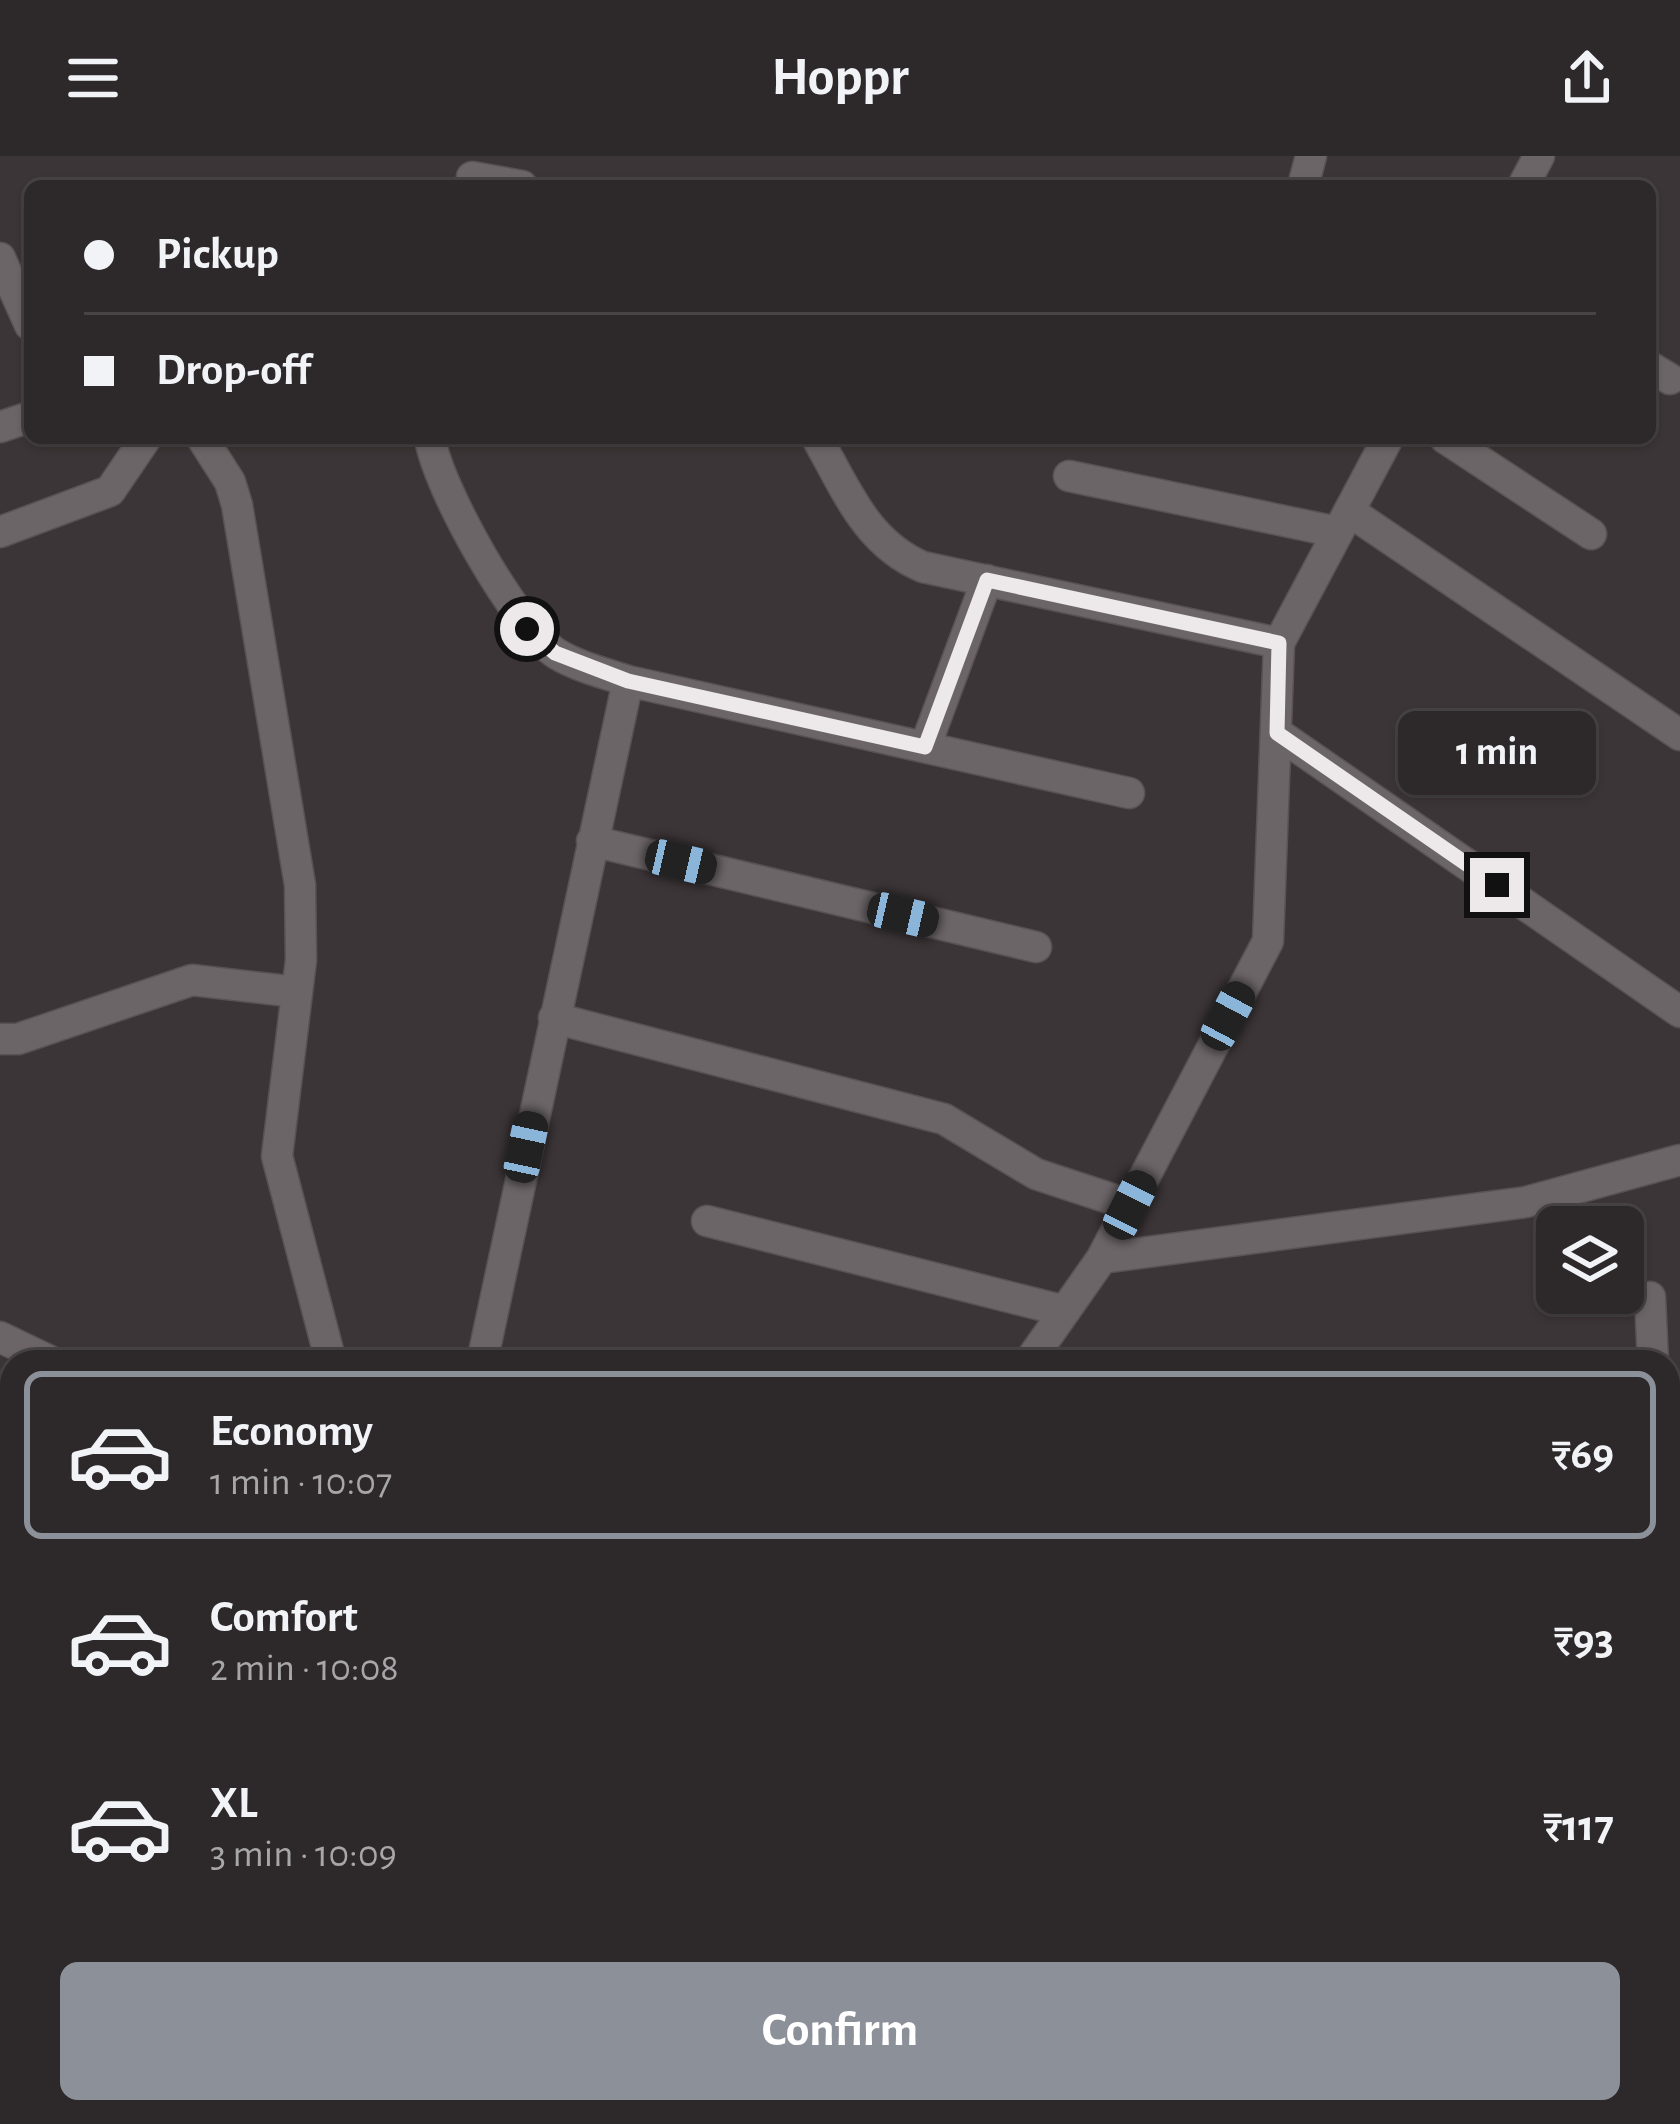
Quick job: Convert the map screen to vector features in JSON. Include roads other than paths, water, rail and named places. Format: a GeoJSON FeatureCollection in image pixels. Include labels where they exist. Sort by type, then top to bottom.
{"type":"FeatureCollection","features":[{"type":"Feature","properties":{"kind":"street"},"geometry":{"type":"LineString","coordinates":[[0,258],[22,320]]}},
{"type":"Feature","properties":{"kind":"street"},"geometry":{"type":"LineString","coordinates":[[0,532],[110,491],[142,444]]}},
{"type":"Feature","properties":{"kind":"street"},"geometry":{"type":"LineString","coordinates":[[206,444],[230,482],[237,505],[301,885],[297,992],[277,1156],[328,1350]]}},
{"type":"Feature","properties":{"kind":"street"},"geometry":{"type":"LineString","coordinates":[[431,444],[440,479],[527,629],[555,653],[628,681],[1129,793]]}},
{"type":"Feature","properties":{"kind":"street"},"geometry":{"type":"LineString","coordinates":[[820,444],[872,534],[895,555],[987,580],[1279,643]]}},
{"type":"Feature","properties":{"kind":"street"},"geometry":{"type":"LineString","coordinates":[[1037,1350],[1102,1258],[1268,941],[1279,643],[1384,444]]}},
{"type":"Feature","properties":{"kind":"street"},"geometry":{"type":"LineString","coordinates":[[1454,444],[1591,534]]}},
{"type":"Feature","properties":{"kind":"street"},"geometry":{"type":"LineString","coordinates":[[1069,476],[1343,522],[1680,735]]}},
{"type":"Feature","properties":{"kind":"street"},"geometry":{"type":"LineString","coordinates":[[925,747],[987,580]]}},
{"type":"Feature","properties":{"kind":"street"},"geometry":{"type":"LineString","coordinates":[[485,1350],[628,681]]}},
{"type":"Feature","properties":{"kind":"street"},"geometry":{"type":"LineString","coordinates":[[1277,733],[1680,1012]]}},
{"type":"Feature","properties":{"kind":"street"},"geometry":{"type":"LineString","coordinates":[[592,841],[1036,947]]}},
{"type":"Feature","properties":{"kind":"street"},"geometry":{"type":"LineString","coordinates":[[0,1040],[18,1039],[192,980],[297,992]]}},
{"type":"Feature","properties":{"kind":"street"},"geometry":{"type":"LineString","coordinates":[[554,1018],[944,1119],[1036,1174],[1130,1205]]}},
{"type":"Feature","properties":{"kind":"street"},"geometry":{"type":"LineString","coordinates":[[1102,1258],[1526,1202],[1680,1160]]}},
{"type":"Feature","properties":{"kind":"street"},"geometry":{"type":"LineString","coordinates":[[707,1220],[1065,1311]]}},
{"type":"Feature","properties":{"kind":"street"},"geometry":{"type":"LineString","coordinates":[[1650,1297],[1652,1350]]}}]}
